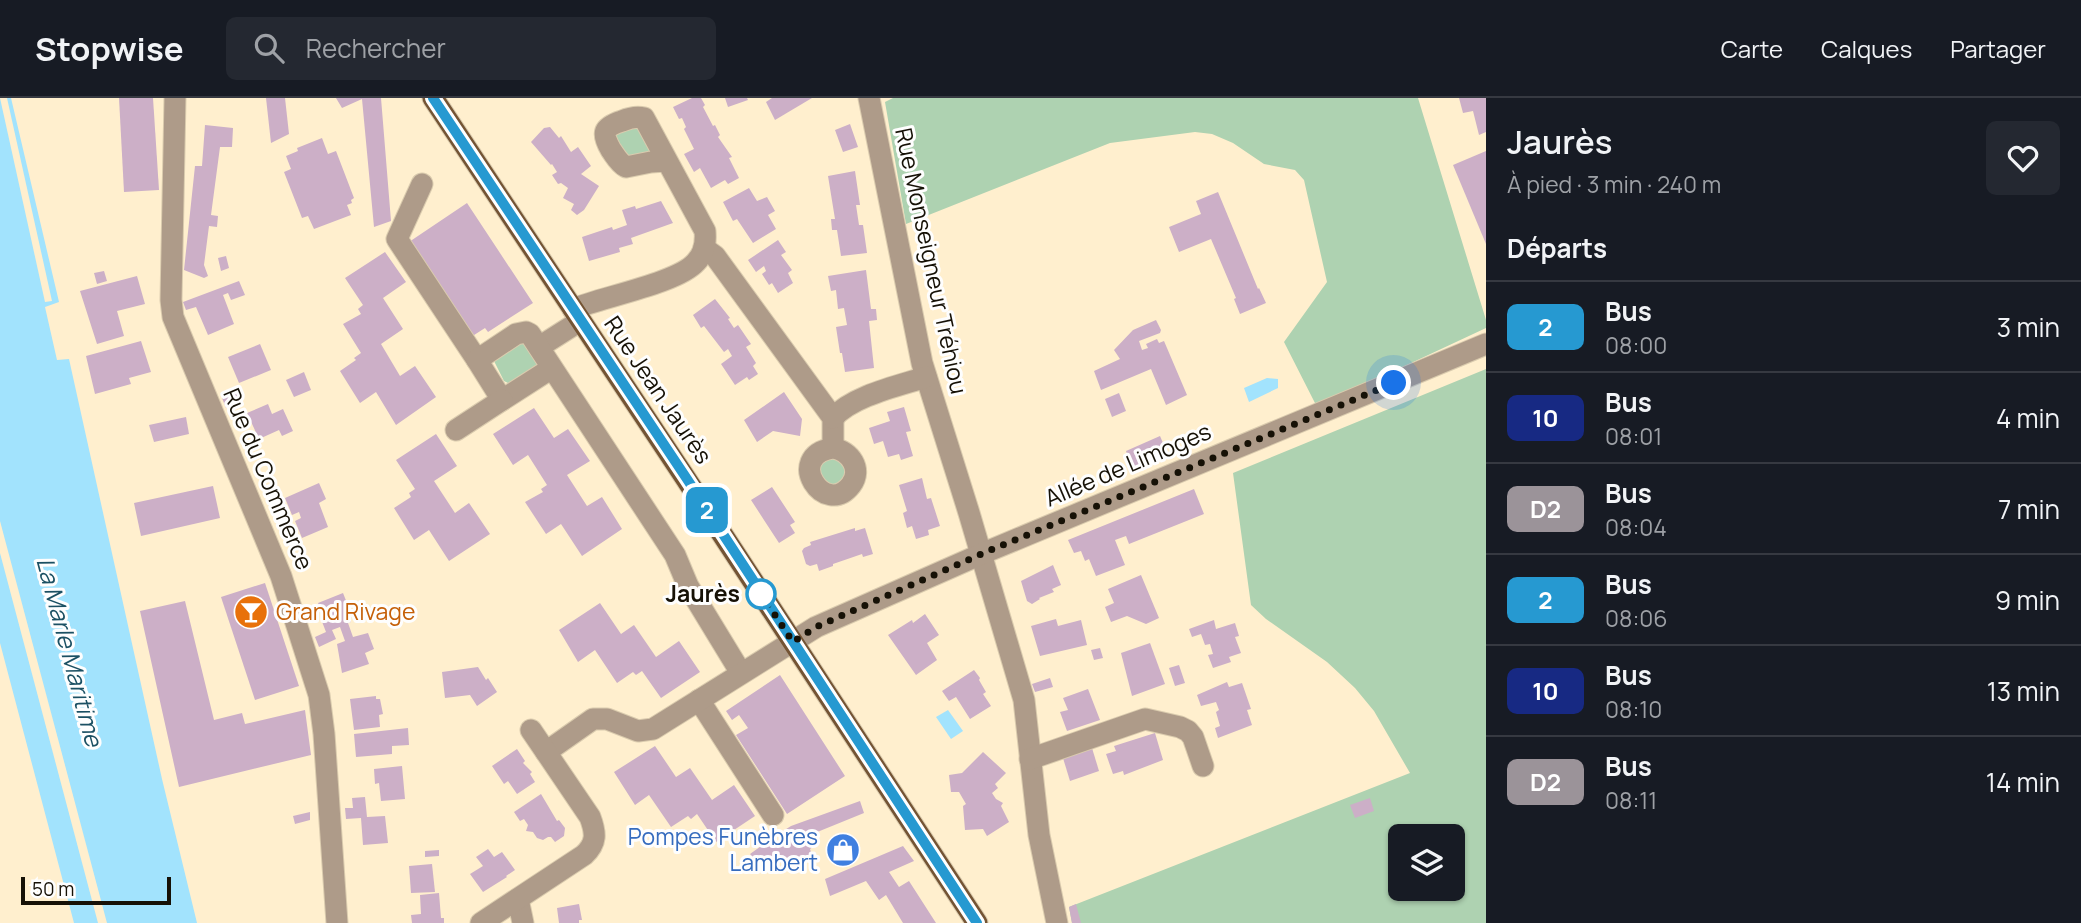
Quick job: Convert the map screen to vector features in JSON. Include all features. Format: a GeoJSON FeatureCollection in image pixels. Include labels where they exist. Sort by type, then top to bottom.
{"type":"FeatureCollection","features":[{"type":"Feature","properties":{"kind":"main road","name":"Rue Jean Jaurès"},"geometry":{"type":"LineString","coordinates":[[433,98],[978,923]]}},
{"type":"Feature","properties":{"kind":"street","name":"Rue du Commerce"},"geometry":{"type":"LineString","coordinates":[[175,98],[171,300],[173,317],[281,576],[319,695],[337,923]]}},
{"type":"Feature","properties":{"kind":"street","name":"Rue Monseigneur Tréhiou"},"geometry":{"type":"LineString","coordinates":[[869,98],[922,363],[1024,700],[1039,835],[1057,923]]}},
{"type":"Feature","properties":{"kind":"street"},"geometry":{"type":"LineString","coordinates":[[539,347],[577,315],[681,273],[697,262],[704,248],[705,231],[666,161]]}},
{"type":"Feature","properties":{"kind":"street"},"geometry":{"type":"LineString","coordinates":[[422,184],[397,239],[502,400]]}},
{"type":"Feature","properties":{"kind":"street"},"geometry":{"type":"LineString","coordinates":[[704,248],[715,256],[833,418],[834,448]]}},
{"type":"Feature","properties":{"kind":"street"},"geometry":{"type":"LineString","coordinates":[[477,360],[522,332],[530,334],[675,555],[688,586],[741,673]]}},
{"type":"Feature","properties":{"kind":"street","name":"Allée de Limoges"},"geometry":{"type":"LineString","coordinates":[[546,752],[593,719],[607,719],[638,731],[653,729],[816,627],[980,555],[1486,344]]}},
{"type":"Feature","properties":{"kind":"street"},"geometry":{"type":"LineString","coordinates":[[456,430],[552,368]]}},
{"type":"Feature","properties":{"kind":"street"},"geometry":{"type":"LineString","coordinates":[[833,418],[852,402],[926,377]]}},
{"type":"Feature","properties":{"kind":"street"},"geometry":{"type":"LineString","coordinates":[[699,700],[773,815]]}},
{"type":"Feature","properties":{"kind":"street"},"geometry":{"type":"LineString","coordinates":[[1030,759],[1145,719],[1188,731],[1193,737],[1203,766]]}},
{"type":"Feature","properties":{"kind":"street"},"geometry":{"type":"LineString","coordinates":[[481,923],[584,855],[595,839],[590,817],[531,730]]}},
{"type":"Feature","properties":{"kind":"street"},"geometry":{"type":"LineString","coordinates":[[518,899],[523,923]]}},
{"type":"Feature","properties":{"kind":"green space"},"geometry":{"type":"Polygon","coordinates":[[[893,98],[1418,98],[1486,320],[1486,328],[1317,407],[1284,342],[1327,282],[1304,180],[1295,170],[1264,164],[1233,143],[1212,134],[1195,132],[1110,143],[906,224],[885,102],[893,98]]]}},
{"type":"Feature","properties":{"kind":"green space"},"geometry":{"type":"Polygon","coordinates":[[[638,124],[652,149],[649,153],[628,157],[615,139],[616,134],[638,124]]]}},
{"type":"Feature","properties":{"kind":"green space"},"geometry":{"type":"Polygon","coordinates":[[[521,339],[540,367],[512,385],[504,381],[494,361],[497,355],[521,339]]]}},
{"type":"Feature","properties":{"kind":"green space"},"geometry":{"type":"Polygon","coordinates":[[[1486,369],[1486,923],[1072,923],[1069,907],[1410,773],[1374,711],[1355,688],[1327,662],[1266,619],[1251,605],[1233,473],[1486,369]]]}},
{"type":"Feature","properties":{"kind":"green space"},"geometry":{"type":"Polygon","coordinates":[[[832,455],[848,466],[842,485],[826,486],[817,468],[832,455]]]}},
{"type":"Feature","properties":{"kind":"water","name":"La Marle Maritime"},"geometry":{"type":"Polygon","coordinates":[[[0,98],[11,98],[59,302],[45,307],[57,360],[69,359],[162,779],[197,923],[74,923],[0,643],[0,98]]]}},
{"type":"Feature","properties":{"kind":"water"},"geometry":{"type":"Polygon","coordinates":[[[1267,378],[1278,379],[1278,388],[1249,402],[1244,388],[1267,378]]]}},
{"type":"Feature","properties":{"kind":"water"},"geometry":{"type":"Polygon","coordinates":[[[948,710],[963,731],[951,739],[936,717],[948,710]]]}},
{"type":"Feature","properties":{"kind":"pier"},"geometry":{"type":"Polygon","coordinates":[[[0,98],[7,98],[52,301],[45,302],[0,98]]]}},
{"type":"Feature","properties":{"kind":"pier"},"geometry":{"type":"Polygon","coordinates":[[[0,521],[107,923],[98,923],[0,553],[0,521]]]}},
{"type":"Feature","properties":{"kind":"building"},"geometry":{"type":"Polygon","coordinates":[[[119,98],[153,98],[159,190],[124,192],[119,98]]]}},
{"type":"Feature","properties":{"kind":"building"},"geometry":{"type":"Polygon","coordinates":[[[266,98],[285,98],[289,134],[271,143],[266,98]]]}},
{"type":"Feature","properties":{"kind":"building"},"geometry":{"type":"Polygon","coordinates":[[[336,98],[381,98],[391,221],[374,227],[362,99],[342,108],[336,98]]]}},
{"type":"Feature","properties":{"kind":"building"},"geometry":{"type":"Polygon","coordinates":[[[692,98],[701,98],[705,105],[703,107],[720,135],[718,137],[732,157],[729,158],[739,178],[728,184],[725,180],[711,188],[700,168],[694,172],[684,154],[694,149],[684,129],[686,127],[682,118],[679,119],[673,107],[692,98]]]}},
{"type":"Feature","properties":{"kind":"building"},"geometry":{"type":"Polygon","coordinates":[[[725,98],[747,98],[748,100],[728,107],[725,98]]]}},
{"type":"Feature","properties":{"kind":"building"},"geometry":{"type":"Polygon","coordinates":[[[772,98],[812,98],[775,120],[766,102],[772,98]]]}},
{"type":"Feature","properties":{"kind":"building"},"geometry":{"type":"Polygon","coordinates":[[[1459,98],[1486,98],[1486,132],[1479,135],[1473,111],[1463,113],[1459,98]]]}},
{"type":"Feature","properties":{"kind":"building"},"geometry":{"type":"Polygon","coordinates":[[[850,124],[858,147],[843,152],[835,130],[850,124]]]}},
{"type":"Feature","properties":{"kind":"building"},"geometry":{"type":"Polygon","coordinates":[[[205,125],[233,128],[232,147],[220,147],[211,215],[218,216],[217,227],[209,226],[204,265],[208,276],[204,278],[184,270],[195,166],[202,166],[205,125]]]}},
{"type":"Feature","properties":{"kind":"building"},"geometry":{"type":"Polygon","coordinates":[[[550,127],[559,138],[561,136],[571,152],[578,147],[591,166],[581,174],[599,186],[584,210],[577,215],[571,210],[574,204],[563,198],[568,188],[558,184],[552,175],[557,172],[552,164],[531,142],[544,128],[550,127]]]}},
{"type":"Feature","properties":{"kind":"building"},"geometry":{"type":"Polygon","coordinates":[[[322,138],[328,154],[336,151],[354,198],[352,203],[347,205],[351,215],[314,229],[308,216],[302,218],[284,172],[291,169],[286,156],[298,151],[297,148],[322,138]]]}},
{"type":"Feature","properties":{"kind":"building"},"geometry":{"type":"Polygon","coordinates":[[[1486,151],[1486,244],[1453,165],[1486,151]]]}},
{"type":"Feature","properties":{"kind":"building"},"geometry":{"type":"Polygon","coordinates":[[[855,171],[860,205],[856,205],[859,225],[863,225],[867,253],[841,256],[837,230],[832,230],[831,219],[835,219],[828,176],[855,171]]]}},
{"type":"Feature","properties":{"kind":"building"},"geometry":{"type":"Polygon","coordinates":[[[749,188],[757,201],[767,197],[775,211],[768,215],[776,229],[753,243],[737,219],[733,221],[723,202],[749,188]]]}},
{"type":"Feature","properties":{"kind":"building"},"geometry":{"type":"Polygon","coordinates":[[[1218,192],[1266,303],[1240,314],[1211,239],[1179,252],[1169,227],[1201,214],[1196,201],[1218,192]]]}},
{"type":"Feature","properties":{"kind":"building"},"geometry":{"type":"Polygon","coordinates":[[[661,201],[673,223],[631,238],[633,244],[619,248],[620,252],[589,261],[582,237],[627,225],[622,210],[635,206],[636,209],[661,201]]]}},
{"type":"Feature","properties":{"kind":"building"},"geometry":{"type":"Polygon","coordinates":[[[467,203],[533,303],[488,332],[485,328],[471,337],[409,242],[467,203]]]}},
{"type":"Feature","properties":{"kind":"building"},"geometry":{"type":"Polygon","coordinates":[[[778,240],[786,252],[781,255],[792,270],[788,273],[793,283],[778,293],[762,274],[766,271],[764,266],[756,272],[748,260],[778,240]]]}},
{"type":"Feature","properties":{"kind":"building"},"geometry":{"type":"Polygon","coordinates":[[[385,252],[406,282],[383,298],[403,329],[381,344],[400,376],[415,366],[436,397],[396,425],[376,392],[360,403],[340,371],[361,353],[343,324],[361,314],[358,309],[363,305],[345,278],[385,252]]]}},
{"type":"Feature","properties":{"kind":"building"},"geometry":{"type":"Polygon","coordinates":[[[226,256],[229,268],[221,271],[218,258],[226,256]]]}},
{"type":"Feature","properties":{"kind":"building"},"geometry":{"type":"Polygon","coordinates":[[[866,270],[871,309],[876,309],[877,320],[869,321],[874,368],[845,372],[836,327],[847,325],[844,308],[838,309],[836,290],[831,291],[828,276],[866,270]]]}},
{"type":"Feature","properties":{"kind":"building"},"geometry":{"type":"Polygon","coordinates":[[[104,271],[107,281],[97,284],[94,273],[104,271]]]}},
{"type":"Feature","properties":{"kind":"building"},"geometry":{"type":"Polygon","coordinates":[[[137,276],[145,304],[117,311],[124,336],[97,344],[80,291],[137,276]]]}},
{"type":"Feature","properties":{"kind":"building"},"geometry":{"type":"Polygon","coordinates":[[[239,281],[245,295],[231,300],[228,293],[223,295],[234,324],[208,335],[196,307],[186,310],[183,302],[239,281]]]}},
{"type":"Feature","properties":{"kind":"building"},"geometry":{"type":"Polygon","coordinates":[[[715,299],[730,318],[728,319],[734,328],[738,325],[751,344],[746,347],[756,363],[753,366],[758,374],[735,385],[721,364],[732,356],[728,349],[724,352],[704,326],[701,328],[693,315],[715,299]]]}},
{"type":"Feature","properties":{"kind":"building"},"geometry":{"type":"Polygon","coordinates":[[[1156,320],[1160,333],[1139,341],[1142,350],[1148,348],[1146,344],[1157,339],[1159,343],[1164,341],[1187,395],[1166,405],[1151,369],[1101,390],[1094,371],[1120,359],[1114,350],[1133,330],[1156,320]]]}},
{"type":"Feature","properties":{"kind":"building"},"geometry":{"type":"Polygon","coordinates":[[[141,341],[151,372],[129,378],[131,384],[95,394],[86,356],[141,341]]]}},
{"type":"Feature","properties":{"kind":"building"},"geometry":{"type":"Polygon","coordinates":[[[260,344],[271,370],[239,383],[228,357],[260,344]]]}},
{"type":"Feature","properties":{"kind":"building"},"geometry":{"type":"Polygon","coordinates":[[[304,372],[311,390],[294,397],[286,380],[304,372]]]}},
{"type":"Feature","properties":{"kind":"building"},"geometry":{"type":"Polygon","coordinates":[[[237,392],[241,401],[226,408],[222,398],[237,392]]]}},
{"type":"Feature","properties":{"kind":"building"},"geometry":{"type":"Polygon","coordinates":[[[784,392],[802,419],[800,436],[773,431],[757,442],[744,420],[784,392]]]}},
{"type":"Feature","properties":{"kind":"building"},"geometry":{"type":"Polygon","coordinates":[[[1119,393],[1126,411],[1112,417],[1105,399],[1119,393]]]}},
{"type":"Feature","properties":{"kind":"building"},"geometry":{"type":"Polygon","coordinates":[[[268,404],[272,414],[283,409],[293,431],[282,436],[279,430],[259,439],[247,413],[268,404]]]}},
{"type":"Feature","properties":{"kind":"building"},"geometry":{"type":"Polygon","coordinates":[[[904,407],[911,431],[906,432],[913,456],[901,460],[899,454],[888,457],[883,441],[874,444],[869,428],[890,421],[887,412],[904,407]]]}},
{"type":"Feature","properties":{"kind":"building"},"geometry":{"type":"Polygon","coordinates":[[[534,408],[554,438],[568,429],[590,461],[567,475],[587,506],[602,497],[622,529],[582,556],[561,524],[546,534],[525,502],[543,492],[541,489],[547,485],[528,455],[513,465],[493,434],[534,408]]]}},
{"type":"Feature","properties":{"kind":"building"},"geometry":{"type":"Polygon","coordinates":[[[186,417],[189,434],[154,442],[149,425],[186,417]]]}},
{"type":"Feature","properties":{"kind":"building"},"geometry":{"type":"Polygon","coordinates":[[[436,434],[457,466],[434,481],[455,513],[469,503],[490,534],[449,561],[429,530],[414,540],[394,508],[411,497],[409,493],[415,489],[396,460],[436,434]]]}},
{"type":"Feature","properties":{"kind":"building"},"geometry":{"type":"Polygon","coordinates":[[[1160,436],[1169,457],[1134,471],[1126,451],[1160,436]]]}},
{"type":"Feature","properties":{"kind":"building"},"geometry":{"type":"Polygon","coordinates":[[[922,478],[927,499],[931,498],[940,526],[928,530],[929,535],[916,539],[912,526],[907,528],[903,513],[907,511],[899,485],[922,478]]]}},
{"type":"Feature","properties":{"kind":"building"},"geometry":{"type":"Polygon","coordinates":[[[319,483],[326,499],[319,503],[328,527],[302,538],[295,521],[301,518],[299,512],[292,515],[285,498],[319,483]]]}},
{"type":"Feature","properties":{"kind":"building"},"geometry":{"type":"Polygon","coordinates":[[[213,486],[220,518],[141,536],[134,503],[213,486]]]}},
{"type":"Feature","properties":{"kind":"building"},"geometry":{"type":"Polygon","coordinates":[[[772,487],[795,522],[790,525],[795,533],[779,543],[751,500],[772,487]]]}},
{"type":"Feature","properties":{"kind":"building"},"geometry":{"type":"Polygon","coordinates":[[[1194,489],[1204,514],[1129,544],[1126,536],[1115,540],[1125,565],[1096,576],[1089,559],[1085,561],[1081,551],[1074,553],[1068,540],[1194,489]]]}},
{"type":"Feature","properties":{"kind":"building"},"geometry":{"type":"Polygon","coordinates":[[[855,528],[855,531],[865,528],[873,554],[863,557],[862,554],[819,571],[817,564],[806,564],[802,551],[811,545],[810,542],[855,528]]]}},
{"type":"Feature","properties":{"kind":"building"},"geometry":{"type":"Polygon","coordinates":[[[1053,565],[1061,585],[1032,604],[1027,601],[1021,581],[1053,565]]]}},
{"type":"Feature","properties":{"kind":"building"},"geometry":{"type":"Polygon","coordinates":[[[1141,575],[1159,618],[1146,624],[1127,616],[1111,622],[1105,607],[1114,603],[1108,589],[1141,575]]]}},
{"type":"Feature","properties":{"kind":"building"},"geometry":{"type":"Polygon","coordinates":[[[265,583],[299,686],[255,700],[221,597],[265,583]]]}},
{"type":"Feature","properties":{"kind":"building"},"geometry":{"type":"Polygon","coordinates":[[[343,593],[347,612],[350,610],[352,614],[348,616],[351,622],[348,623],[353,637],[368,633],[374,649],[365,653],[369,664],[342,673],[337,644],[345,641],[340,627],[332,630],[336,639],[319,647],[315,637],[326,632],[318,603],[343,593]]]}},
{"type":"Feature","properties":{"kind":"building"},"geometry":{"type":"Polygon","coordinates":[[[185,601],[214,720],[242,713],[245,724],[305,710],[311,755],[179,787],[140,611],[185,601]]]}},
{"type":"Feature","properties":{"kind":"building"},"geometry":{"type":"Polygon","coordinates":[[[600,603],[621,634],[634,625],[656,657],[679,641],[700,672],[661,698],[642,671],[636,675],[633,672],[617,683],[595,650],[578,662],[559,630],[600,603]]]}},
{"type":"Feature","properties":{"kind":"building"},"geometry":{"type":"Polygon","coordinates":[[[925,614],[939,635],[927,643],[937,660],[916,675],[888,635],[925,614]]]}},
{"type":"Feature","properties":{"kind":"building"},"geometry":{"type":"Polygon","coordinates":[[[1056,619],[1058,626],[1081,620],[1087,645],[1040,656],[1031,626],[1056,619]]]}},
{"type":"Feature","properties":{"kind":"building"},"geometry":{"type":"Polygon","coordinates":[[[1214,620],[1216,629],[1235,623],[1239,636],[1235,637],[1241,653],[1229,657],[1231,662],[1213,668],[1208,655],[1213,654],[1210,644],[1205,645],[1201,634],[1192,637],[1189,629],[1214,620]]]}},
{"type":"Feature","properties":{"kind":"building"},"geometry":{"type":"Polygon","coordinates":[[[1150,643],[1165,684],[1132,696],[1121,653],[1150,643]]]}},
{"type":"Feature","properties":{"kind":"building"},"geometry":{"type":"Polygon","coordinates":[[[1100,648],[1103,658],[1094,660],[1091,650],[1100,648]]]}},
{"type":"Feature","properties":{"kind":"building"},"geometry":{"type":"Polygon","coordinates":[[[1179,665],[1185,683],[1175,686],[1169,668],[1179,665]]]}},
{"type":"Feature","properties":{"kind":"building"},"geometry":{"type":"Polygon","coordinates":[[[478,667],[497,692],[477,706],[470,695],[445,698],[442,672],[478,667]]]}},
{"type":"Feature","properties":{"kind":"building"},"geometry":{"type":"Polygon","coordinates":[[[974,670],[986,692],[983,694],[991,706],[970,719],[956,697],[949,701],[942,691],[974,670]]]}},
{"type":"Feature","properties":{"kind":"building"},"geometry":{"type":"Polygon","coordinates":[[[780,675],[845,776],[787,814],[736,735],[748,728],[739,715],[732,720],[726,711],[780,675]]]}},
{"type":"Feature","properties":{"kind":"building"},"geometry":{"type":"Polygon","coordinates":[[[1050,678],[1053,687],[1035,692],[1032,684],[1050,678]]]}},
{"type":"Feature","properties":{"kind":"building"},"geometry":{"type":"Polygon","coordinates":[[[1227,682],[1229,687],[1242,683],[1251,709],[1247,710],[1252,725],[1218,738],[1215,728],[1220,726],[1216,702],[1201,706],[1197,695],[1227,682]]]}},
{"type":"Feature","properties":{"kind":"building"},"geometry":{"type":"Polygon","coordinates":[[[1088,689],[1100,720],[1067,731],[1060,712],[1068,710],[1063,698],[1088,689]]]}},
{"type":"Feature","properties":{"kind":"building"},"geometry":{"type":"Polygon","coordinates":[[[376,696],[376,699],[380,699],[383,714],[379,715],[380,727],[354,730],[350,699],[376,696]]]}},
{"type":"Feature","properties":{"kind":"building"},"geometry":{"type":"Polygon","coordinates":[[[408,728],[409,745],[392,746],[392,754],[356,757],[354,734],[408,728]]]}},
{"type":"Feature","properties":{"kind":"building"},"geometry":{"type":"Polygon","coordinates":[[[1155,733],[1163,760],[1124,775],[1123,771],[1113,774],[1106,754],[1116,751],[1114,746],[1155,733]]]}},
{"type":"Feature","properties":{"kind":"building"},"geometry":{"type":"Polygon","coordinates":[[[655,746],[676,777],[690,768],[712,800],[734,785],[755,816],[716,842],[697,814],[691,819],[688,816],[671,827],[649,795],[635,805],[614,772],[655,746]]]}},
{"type":"Feature","properties":{"kind":"building"},"geometry":{"type":"Polygon","coordinates":[[[1092,748],[1099,771],[1070,781],[1063,758],[1092,748]]]}},
{"type":"Feature","properties":{"kind":"building"},"geometry":{"type":"Polygon","coordinates":[[[517,749],[525,761],[523,763],[532,772],[530,774],[535,782],[517,794],[508,781],[504,784],[492,766],[517,749]]]}},
{"type":"Feature","properties":{"kind":"building"},"geometry":{"type":"Polygon","coordinates":[[[983,752],[1006,773],[995,784],[998,788],[992,793],[1003,803],[1001,806],[1009,822],[987,836],[983,829],[965,830],[963,806],[966,804],[959,792],[951,792],[949,775],[962,773],[983,752]]]}},
{"type":"Feature","properties":{"kind":"building"},"geometry":{"type":"Polygon","coordinates":[[[402,766],[405,799],[381,801],[379,783],[375,784],[374,769],[402,766]]]}},
{"type":"Feature","properties":{"kind":"building"},"geometry":{"type":"Polygon","coordinates":[[[541,794],[557,821],[565,828],[564,836],[555,842],[551,837],[543,840],[537,838],[533,832],[526,831],[528,825],[524,819],[520,821],[514,812],[541,794]]]}},
{"type":"Feature","properties":{"kind":"building"},"geometry":{"type":"Polygon","coordinates":[[[365,797],[367,817],[385,816],[388,843],[363,845],[361,818],[346,819],[345,808],[353,808],[352,798],[365,797]]]}},
{"type":"Feature","properties":{"kind":"building"},"geometry":{"type":"Polygon","coordinates":[[[1370,798],[1374,811],[1355,818],[1350,805],[1370,798]]]}},
{"type":"Feature","properties":{"kind":"building"},"geometry":{"type":"Polygon","coordinates":[[[860,801],[864,813],[805,837],[814,846],[810,849],[812,855],[766,866],[764,859],[756,861],[750,854],[771,839],[777,847],[786,841],[783,831],[791,826],[860,801]]]}},
{"type":"Feature","properties":{"kind":"building"},"geometry":{"type":"Polygon","coordinates":[[[310,812],[310,820],[295,824],[293,816],[310,812]]]}},
{"type":"Feature","properties":{"kind":"building"},"geometry":{"type":"Polygon","coordinates":[[[903,846],[914,861],[889,872],[899,887],[909,881],[936,923],[903,923],[886,895],[879,900],[866,881],[830,896],[825,879],[903,846]]]}},
{"type":"Feature","properties":{"kind":"building"},"geometry":{"type":"Polygon","coordinates":[[[488,849],[494,857],[502,852],[515,870],[483,892],[470,874],[483,866],[476,857],[488,849]]]}},
{"type":"Feature","properties":{"kind":"building"},"geometry":{"type":"Polygon","coordinates":[[[439,850],[439,856],[425,857],[425,851],[439,850]]]}},
{"type":"Feature","properties":{"kind":"building"},"geometry":{"type":"Polygon","coordinates":[[[432,864],[435,892],[411,893],[409,866],[432,864]]]}},
{"type":"Feature","properties":{"kind":"building"},"geometry":{"type":"Polygon","coordinates":[[[439,893],[441,918],[444,918],[444,923],[412,923],[411,915],[421,914],[420,895],[439,893]]]}},
{"type":"Feature","properties":{"kind":"building"},"geometry":{"type":"Polygon","coordinates":[[[579,904],[582,920],[579,920],[579,923],[559,923],[557,908],[579,904]]]}},
{"type":"Feature","properties":{"kind":"building"},"geometry":{"type":"Polygon","coordinates":[[[1076,904],[1081,923],[1072,923],[1069,907],[1076,904]]]}},
{"type":"Feature","properties":{"kind":"bus line","name":"2"},"geometry":{"type":"LineString","coordinates":[[433,98],[687,479],[977,923]]}},
{"type":"Feature","properties":{"kind":"place","name":"Jaurès"},"geometry":{"type":"Point","coordinates":[761,594]}},
{"type":"Feature","properties":{"kind":"place","name":"Grand Rivage"},"geometry":{"type":"Point","coordinates":[251,612]}},
{"type":"Feature","properties":{"kind":"place","name":"Pompes Funèbres Lambert"},"geometry":{"type":"Point","coordinates":[843,850]}},
{"type":"Feature","properties":{"kind":"route"},"geometry":{"type":"LineString","coordinates":[[761,594],[793,642],[816,627],[986,552],[1394,383]]}}]}
